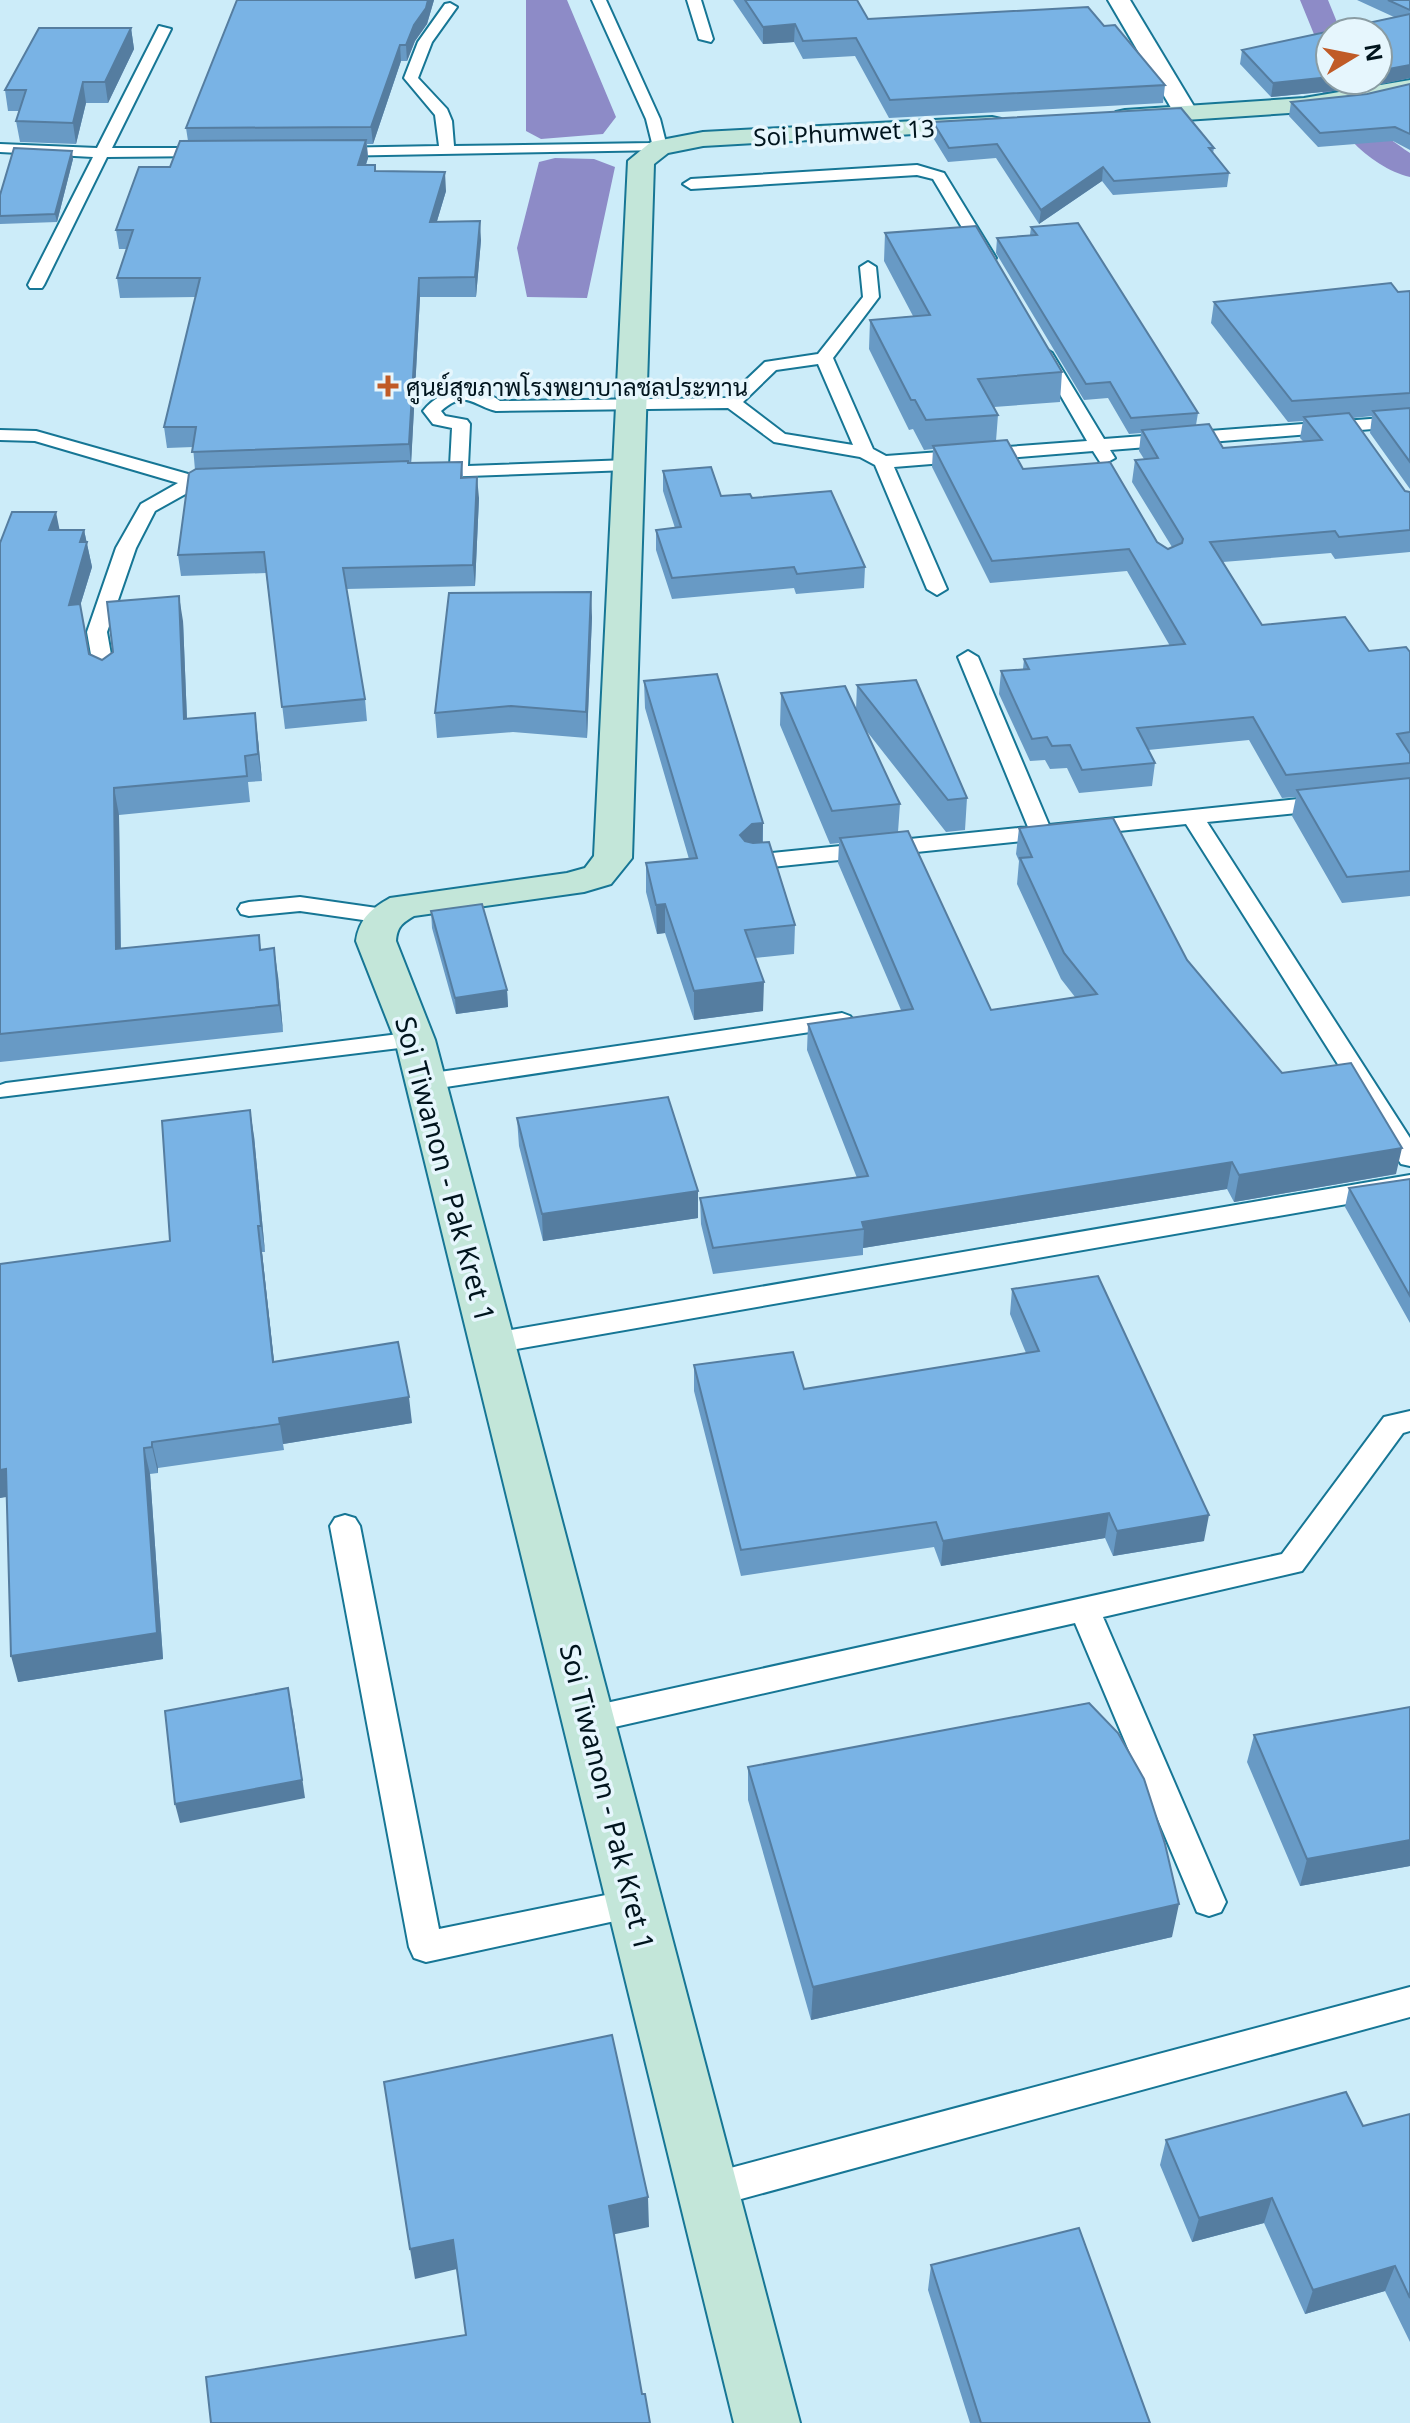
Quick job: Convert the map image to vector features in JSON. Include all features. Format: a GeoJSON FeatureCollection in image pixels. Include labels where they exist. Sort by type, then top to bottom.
{"type":"FeatureCollection","features":[{"type":"Feature","properties":{"kind":"street"},"geometry":{"type":"LineString","coordinates":[[1119,0],[1186,113]]}},
{"type":"Feature","properties":{"kind":"street"},"geometry":{"type":"LineString","coordinates":[[1099,119],[1304,105],[1364,98],[1410,87]]}},
{"type":"Feature","properties":{"kind":"street","name":"Soi Phumwet 13"},"geometry":{"type":"LineString","coordinates":[[660,147],[703,139],[1020,123]]}},
{"type":"Feature","properties":{"kind":"street"},"geometry":{"type":"LineString","coordinates":[[384,916],[404,906],[571,884],[598,876],[613,858],[641,161],[660,147]]}},
{"type":"Feature","properties":{"kind":"street","name":"Soi Tiwanon - Pak Kret 1"},"geometry":{"type":"LineString","coordinates":[[384,916],[377,928],[376,941],[421,1061],[767,2423]]}},
{"type":"Feature","properties":{"kind":"lane"},"geometry":{"type":"LineString","coordinates":[[322,152],[660,147],[653,119],[599,0]]}},
{"type":"Feature","properties":{"kind":"lane"},"geometry":{"type":"LineString","coordinates":[[694,0],[706,39]]}},
{"type":"Feature","properties":{"kind":"lane"},"geometry":{"type":"LineString","coordinates":[[446,151],[446,119],[439,107],[414,86],[411,78],[425,42],[450,7]]}},
{"type":"Feature","properties":{"kind":"lane"},"geometry":{"type":"LineString","coordinates":[[36,285],[164,29]]}},
{"type":"Feature","properties":{"kind":"lane"},"geometry":{"type":"LineString","coordinates":[[0,148],[103,153],[228,152]]}},
{"type":"Feature","properties":{"kind":"lane"},"geometry":{"type":"LineString","coordinates":[[691,184],[917,170],[939,176],[996,271]]}},
{"type":"Feature","properties":{"kind":"lane"},"geometry":{"type":"LineString","coordinates":[[732,403],[771,366],[824,358],[871,297],[868,267]]}},
{"type":"Feature","properties":{"kind":"lane"},"geometry":{"type":"LineString","coordinates":[[1036,339],[1114,471]]}},
{"type":"Feature","properties":{"kind":"lane"},"geometry":{"type":"LineString","coordinates":[[824,358],[937,589]]}},
{"type":"Feature","properties":{"kind":"lane"},"geometry":{"type":"LineString","coordinates":[[459,471],[461,424],[439,420],[432,411],[442,399],[464,394],[484,396],[496,406],[732,403],[780,438],[874,457],[1099,446],[1410,421]]}},
{"type":"Feature","properties":{"kind":"lane"},"geometry":{"type":"LineString","coordinates":[[1352,426],[1368,449]]}},
{"type":"Feature","properties":{"kind":"lane"},"geometry":{"type":"LineString","coordinates":[[0,435],[36,436],[194,482],[241,480]]}},
{"type":"Feature","properties":{"kind":"lane"},"geometry":{"type":"LineString","coordinates":[[428,473],[628,465]]}},
{"type":"Feature","properties":{"kind":"lane"},"geometry":{"type":"LineString","coordinates":[[105,677],[97,632],[126,548],[148,508],[194,482]]}},
{"type":"Feature","properties":{"kind":"lane"},"geometry":{"type":"LineString","coordinates":[[968,657],[1041,832]]}},
{"type":"Feature","properties":{"kind":"lane"},"geometry":{"type":"LineString","coordinates":[[753,862],[1348,801]]}},
{"type":"Feature","properties":{"kind":"lane"},"geometry":{"type":"LineString","coordinates":[[1193,817],[1410,1158]]}},
{"type":"Feature","properties":{"kind":"lane"},"geometry":{"type":"LineString","coordinates":[[249,909],[300,904],[384,916]]}},
{"type":"Feature","properties":{"kind":"lane"},"geometry":{"type":"LineString","coordinates":[[6,1091],[421,1061],[849,1020]]}},
{"type":"Feature","properties":{"kind":"lane"},"geometry":{"type":"LineString","coordinates":[[493,1343],[1410,1184]]}},
{"type":"Feature","properties":{"kind":"lane"},"geometry":{"type":"LineString","coordinates":[[588,1720],[1292,1563],[1394,1424],[1410,1421]]}},
{"type":"Feature","properties":{"kind":"lane"},"geometry":{"type":"LineString","coordinates":[[345,1526],[426,1947],[635,1904]]}},
{"type":"Feature","properties":{"kind":"lane"},"geometry":{"type":"LineString","coordinates":[[1084,1609],[1209,1902]]}},
{"type":"Feature","properties":{"kind":"lane"},"geometry":{"type":"LineString","coordinates":[[708,2191],[1410,2002]]}},
{"type":"Feature","properties":{"kind":"water"},"geometry":{"type":"Polygon","coordinates":[[[526,0],[567,0],[616,117],[603,134],[541,139],[526,131],[526,0]]]}},
{"type":"Feature","properties":{"kind":"water"},"geometry":{"type":"Polygon","coordinates":[[[555,158],[594,159],[615,167],[587,298],[527,297],[517,248],[539,162],[555,158]]]}},
{"type":"Feature","properties":{"kind":"building"},"geometry":{"type":"Polygon","coordinates":[[[237,0],[428,0],[406,45],[400,45],[371,127],[186,128],[237,0]]]}},
{"type":"Feature","properties":{"kind":"building"},"geometry":{"type":"Polygon","coordinates":[[[745,0],[857,0],[868,19],[1088,7],[1104,26],[1115,25],[1165,85],[890,100],[856,38],[803,41],[795,24],[763,27],[745,0]]]}},
{"type":"Feature","properties":{"kind":"building"},"geometry":{"type":"Polygon","coordinates":[[[1388,0],[1410,0],[1410,10],[1388,0]]]}},
{"type":"Feature","properties":{"kind":"building"},"geometry":{"type":"Polygon","coordinates":[[[1410,14],[1410,65],[1394,68],[1394,17],[1410,14]]]}},
{"type":"Feature","properties":{"kind":"building"},"geometry":{"type":"Polygon","coordinates":[[[39,28],[131,28],[105,82],[83,82],[73,123],[16,121],[26,90],[5,90],[39,28]]]}},
{"type":"Feature","properties":{"kind":"building"},"geometry":{"type":"Polygon","coordinates":[[[1314,35],[1314,79],[1273,83],[1242,50],[1314,35]]]}},
{"type":"Feature","properties":{"kind":"building"},"geometry":{"type":"Polygon","coordinates":[[[1410,84],[1410,134],[1395,127],[1320,133],[1291,102],[1348,96],[1394,96],[1394,88],[1410,84]]]}},
{"type":"Feature","properties":{"kind":"building"},"geometry":{"type":"Polygon","coordinates":[[[1181,108],[1214,148],[1209,148],[1229,173],[1114,181],[1103,167],[1041,210],[997,144],[949,148],[933,122],[1181,108]]]}},
{"type":"Feature","properties":{"kind":"building"},"geometry":{"type":"Polygon","coordinates":[[[366,140],[358,165],[375,165],[375,171],[445,172],[430,222],[480,221],[475,277],[419,278],[409,444],[192,452],[196,427],[164,427],[200,278],[117,278],[133,230],[116,230],[139,167],[170,167],[180,141],[366,140]]]}},
{"type":"Feature","properties":{"kind":"building"},"geometry":{"type":"Polygon","coordinates":[[[14,148],[72,151],[55,214],[0,216],[0,195],[14,148]]]}},
{"type":"Feature","properties":{"kind":"building"},"geometry":{"type":"Polygon","coordinates":[[[1078,223],[1198,413],[1131,418],[1110,382],[1086,384],[997,238],[1037,235],[1031,227],[1078,223]]]}},
{"type":"Feature","properties":{"kind":"building"},"geometry":{"type":"Polygon","coordinates":[[[976,226],[1062,372],[978,379],[998,415],[926,420],[915,400],[911,400],[870,320],[930,315],[885,233],[976,226]]]}},
{"type":"Feature","properties":{"kind":"building"},"geometry":{"type":"Polygon","coordinates":[[[1391,283],[1398,292],[1410,291],[1410,393],[1292,401],[1214,302],[1391,283]]]}},
{"type":"Feature","properties":{"kind":"building"},"geometry":{"type":"Polygon","coordinates":[[[1410,408],[1410,462],[1373,411],[1410,408]]]}},
{"type":"Feature","properties":{"kind":"building"},"geometry":{"type":"Polygon","coordinates":[[[1349,413],[1405,491],[1410,492],[1410,530],[1339,537],[1335,531],[1210,542],[1262,625],[1345,617],[1369,651],[1406,647],[1410,652],[1410,732],[1397,734],[1410,754],[1410,763],[1286,775],[1253,717],[1137,728],[1155,763],[1082,770],[1070,745],[1052,746],[1047,737],[1032,739],[1001,671],[1029,669],[1024,659],[1185,644],[1129,549],[992,561],[933,446],[1007,440],[1023,469],[1110,462],[1157,542],[1168,549],[1182,543],[1183,539],[1135,460],[1158,458],[1142,430],[1209,424],[1223,448],[1322,440],[1304,417],[1349,413]]]}},
{"type":"Feature","properties":{"kind":"building"},"geometry":{"type":"Polygon","coordinates":[[[408,461],[462,462],[461,478],[477,477],[473,565],[343,568],[365,699],[282,707],[264,552],[178,555],[189,473],[196,469],[408,461]]]}},
{"type":"Feature","properties":{"kind":"building"},"geometry":{"type":"Polygon","coordinates":[[[711,467],[721,496],[750,494],[752,498],[831,491],[865,567],[797,574],[794,567],[672,578],[656,530],[681,527],[663,471],[711,467]]]}},
{"type":"Feature","properties":{"kind":"building"},"geometry":{"type":"Polygon","coordinates":[[[12,512],[56,512],[49,530],[84,530],[80,542],[87,542],[69,605],[80,604],[89,654],[102,660],[113,652],[107,602],[179,596],[184,719],[255,713],[258,754],[245,756],[247,776],[114,788],[116,949],[259,935],[260,950],[274,948],[279,1005],[0,1034],[0,543],[12,512]]]}},
{"type":"Feature","properties":{"kind":"building"},"geometry":{"type":"Polygon","coordinates":[[[591,592],[586,712],[511,706],[435,713],[449,593],[591,592]]]}},
{"type":"Feature","properties":{"kind":"building"},"geometry":{"type":"Polygon","coordinates":[[[717,674],[763,823],[752,824],[740,835],[745,841],[753,843],[769,842],[795,925],[745,930],[764,982],[694,991],[665,904],[656,905],[646,863],[697,858],[644,681],[717,674]]]}},
{"type":"Feature","properties":{"kind":"building"},"geometry":{"type":"Polygon","coordinates":[[[916,680],[967,798],[948,800],[857,685],[916,680]]]}},
{"type":"Feature","properties":{"kind":"building"},"geometry":{"type":"Polygon","coordinates":[[[845,686],[900,804],[832,811],[781,693],[845,686]]]}},
{"type":"Feature","properties":{"kind":"building"},"geometry":{"type":"Polygon","coordinates":[[[1410,778],[1410,871],[1347,877],[1297,790],[1410,778]]]}},
{"type":"Feature","properties":{"kind":"building"},"geometry":{"type":"Polygon","coordinates":[[[1113,818],[1187,960],[1282,1073],[1351,1063],[1402,1148],[1239,1175],[1232,1162],[862,1222],[864,1229],[713,1248],[700,1198],[868,1176],[808,1024],[913,1009],[840,838],[908,831],[991,1010],[1097,994],[1064,953],[1020,858],[1032,857],[1019,828],[1113,818]]]}},
{"type":"Feature","properties":{"kind":"building"},"geometry":{"type":"Polygon","coordinates":[[[482,904],[507,990],[455,998],[431,911],[482,904]]]}},
{"type":"Feature","properties":{"kind":"building"},"geometry":{"type":"Polygon","coordinates":[[[668,1097],[698,1191],[542,1214],[517,1118],[668,1097]]]}},
{"type":"Feature","properties":{"kind":"building"},"geometry":{"type":"Polygon","coordinates":[[[250,1110],[261,1226],[258,1226],[273,1362],[398,1342],[409,1397],[279,1418],[280,1424],[152,1442],[152,1447],[144,1448],[157,1633],[11,1656],[6,1469],[0,1470],[0,1264],[170,1241],[162,1121],[250,1110]]]}},
{"type":"Feature","properties":{"kind":"building"},"geometry":{"type":"Polygon","coordinates":[[[1410,1179],[1410,1296],[1349,1188],[1410,1179]]]}},
{"type":"Feature","properties":{"kind":"building"},"geometry":{"type":"Polygon","coordinates":[[[1098,1276],[1209,1515],[1117,1531],[1109,1513],[943,1541],[936,1522],[741,1550],[694,1365],[793,1352],[804,1389],[1039,1351],[1012,1289],[1098,1276]]]}},
{"type":"Feature","properties":{"kind":"building"},"geometry":{"type":"Polygon","coordinates":[[[288,1688],[302,1780],[175,1804],[165,1711],[288,1688]]]}},
{"type":"Feature","properties":{"kind":"building"},"geometry":{"type":"Polygon","coordinates":[[[1089,1703],[1118,1733],[1144,1779],[1165,1844],[1179,1904],[813,1987],[748,1767],[1089,1703]]]}},
{"type":"Feature","properties":{"kind":"building"},"geometry":{"type":"Polygon","coordinates":[[[1410,1707],[1410,1840],[1307,1859],[1254,1735],[1410,1707]]]}},
{"type":"Feature","properties":{"kind":"building"},"geometry":{"type":"Polygon","coordinates":[[[612,2035],[648,2197],[609,2206],[642,2394],[645,2394],[650,2423],[211,2423],[206,2377],[466,2335],[453,2240],[410,2249],[384,2082],[612,2035]]]}},
{"type":"Feature","properties":{"kind":"building"},"geometry":{"type":"Polygon","coordinates":[[[1346,2092],[1363,2126],[1410,2114],[1410,2298],[1395,2266],[1313,2290],[1272,2198],[1199,2218],[1166,2140],[1346,2092]]]}},
{"type":"Feature","properties":{"kind":"building"},"geometry":{"type":"Polygon","coordinates":[[[1079,2228],[1150,2423],[981,2423],[931,2265],[1079,2228]]]}},
{"type":"Feature","properties":{"kind":"waterway"},"geometry":{"type":"LineString","coordinates":[[1314,0],[1320,16]]}},
{"type":"Feature","properties":{"kind":"waterway"},"geometry":{"type":"LineString","coordinates":[[1338,96],[1342,107],[1361,131],[1410,167]]}},
{"type":"Feature","properties":{"kind":"place","name":"ศูนย์สุขภาพโรงพยาบาลชลประทาน"},"geometry":{"type":"Point","coordinates":[388,386]}}]}
